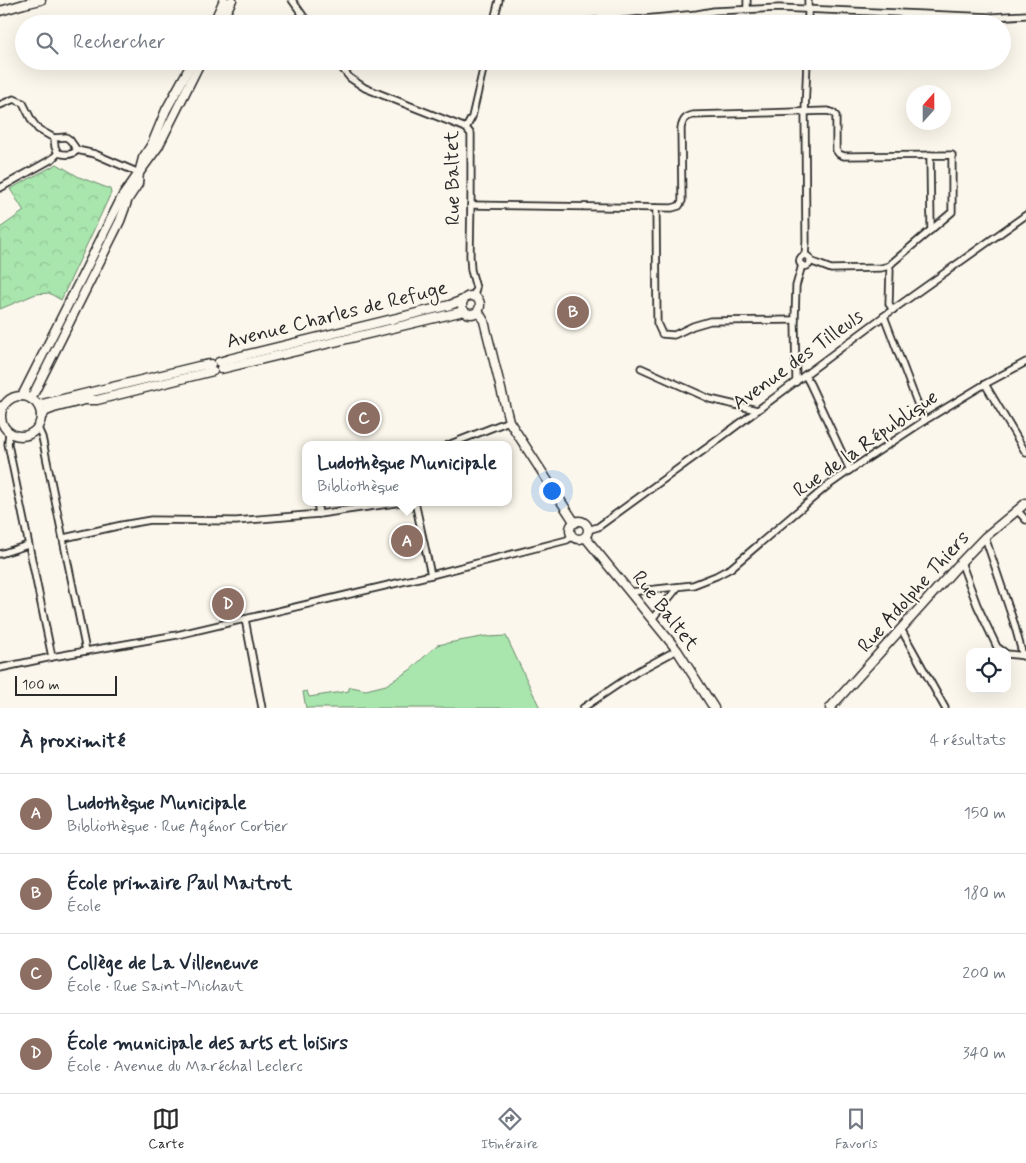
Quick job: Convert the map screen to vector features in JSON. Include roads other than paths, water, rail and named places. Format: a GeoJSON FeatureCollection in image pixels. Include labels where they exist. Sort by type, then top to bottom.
{"type":"FeatureCollection","features":[{"type":"Feature","properties":{"kind":"street"},"geometry":{"type":"LineString","coordinates":[[0,11],[24,2],[41,0]]}},
{"type":"Feature","properties":{"kind":"street"},"geometry":{"type":"LineString","coordinates":[[217,15],[224,0]]}},
{"type":"Feature","properties":{"kind":"street"},"geometry":{"type":"LineString","coordinates":[[224,15],[232,0]]}},
{"type":"Feature","properties":{"kind":"street"},"geometry":{"type":"LineString","coordinates":[[292,0],[303,15]]}},
{"type":"Feature","properties":{"kind":"street"},"geometry":{"type":"LineString","coordinates":[[495,15],[498,0]]}},
{"type":"Feature","properties":{"kind":"street"},"geometry":{"type":"LineString","coordinates":[[747,0],[747,10]]}},
{"type":"Feature","properties":{"kind":"street"},"geometry":{"type":"LineString","coordinates":[[808,0],[809,15]]}},
{"type":"Feature","properties":{"kind":"street"},"geometry":{"type":"LineString","coordinates":[[686,15],[714,11],[779,8],[962,15]]}},
{"type":"Feature","properties":{"kind":"street"},"geometry":{"type":"LineString","coordinates":[[1011,15],[1026,15]]}},
{"type":"Feature","properties":{"kind":"street"},"geometry":{"type":"LineString","coordinates":[[32,399],[120,221],[128,199],[138,184],[144,155],[152,144],[166,110],[188,70]]}},
{"type":"Feature","properties":{"kind":"street"},"geometry":{"type":"LineString","coordinates":[[22,396],[122,197],[158,147],[196,70]]}},
{"type":"Feature","properties":{"kind":"street"},"geometry":{"type":"LineString","coordinates":[[343,70],[350,78],[365,88],[466,128]]}},
{"type":"Feature","properties":{"kind":"street","name":"Rue Baltet"},"geometry":{"type":"LineString","coordinates":[[474,296],[476,288],[471,270],[470,256],[471,134],[466,128],[472,118],[483,70]]}},
{"type":"Feature","properties":{"kind":"street"},"geometry":{"type":"LineString","coordinates":[[805,255],[807,70]]}},
{"type":"Feature","properties":{"kind":"street"},"geometry":{"type":"LineString","coordinates":[[0,105],[14,99],[23,103],[38,130],[54,138],[66,137],[77,150]]}},
{"type":"Feature","properties":{"kind":"street"},"geometry":{"type":"LineString","coordinates":[[471,205],[656,208],[679,206],[682,201],[681,128],[686,117],[693,115],[828,111],[836,116],[836,150],[844,156],[952,155],[952,212],[889,266],[881,268],[831,268],[810,261]]}},
{"type":"Feature","properties":{"kind":"street"},"geometry":{"type":"LineString","coordinates":[[54,138],[58,153]]}},
{"type":"Feature","properties":{"kind":"street"},"geometry":{"type":"LineString","coordinates":[[58,153],[65,155],[77,150],[95,154],[140,173]]}},
{"type":"Feature","properties":{"kind":"street"},"geometry":{"type":"LineString","coordinates":[[0,188],[52,159],[58,153]]}},
{"type":"Feature","properties":{"kind":"street"},"geometry":{"type":"LineString","coordinates":[[930,155],[931,230]]}},
{"type":"Feature","properties":{"kind":"street"},"geometry":{"type":"LineString","coordinates":[[656,208],[657,323],[662,334],[674,335],[693,326],[710,321],[795,320]]}},
{"type":"Feature","properties":{"kind":"street","name":"Avenue des Tilleuls"},"geometry":{"type":"LineString","coordinates":[[586,534],[605,522],[884,316],[1026,215]]}},
{"type":"Feature","properties":{"kind":"street"},"geometry":{"type":"LineString","coordinates":[[805,255],[808,256],[810,261]]}},
{"type":"Feature","properties":{"kind":"street"},"geometry":{"type":"LineString","coordinates":[[796,382],[796,286],[802,265],[799,262],[800,258],[805,255]]}},
{"type":"Feature","properties":{"kind":"street"},"geometry":{"type":"LineString","coordinates":[[802,265],[807,266],[810,261]]}},
{"type":"Feature","properties":{"kind":"street"},"geometry":{"type":"LineString","coordinates":[[889,266],[889,304],[893,310]]}},
{"type":"Feature","properties":{"kind":"street"},"geometry":{"type":"LineString","coordinates":[[468,296],[474,296],[480,303],[479,309],[469,314],[464,311],[462,306],[463,300],[468,296]]}},
{"type":"Feature","properties":{"kind":"street","name":"Avenue Charles de Refuge"},"geometry":{"type":"LineString","coordinates":[[38,405],[199,366],[216,367],[230,358],[450,305],[463,300]]}},
{"type":"Feature","properties":{"kind":"street","name":"Avenue Charles de Refuge"},"geometry":{"type":"LineString","coordinates":[[42,418],[46,411],[85,400],[97,400],[216,367],[464,311]]}},
{"type":"Feature","properties":{"kind":"street"},"geometry":{"type":"LineString","coordinates":[[478,311],[484,321],[509,421],[575,523]]}},
{"type":"Feature","properties":{"kind":"street"},"geometry":{"type":"LineString","coordinates":[[884,316],[924,421]]}},
{"type":"Feature","properties":{"kind":"street","name":"Rue de la République"},"geometry":{"type":"LineString","coordinates":[[630,592],[694,585],[731,568],[826,487],[850,470],[924,421],[1026,362]]}},
{"type":"Feature","properties":{"kind":"street"},"geometry":{"type":"LineString","coordinates":[[641,368],[710,399],[757,410]]}},
{"type":"Feature","properties":{"kind":"street"},"geometry":{"type":"LineString","coordinates":[[805,375],[850,470]]}},
{"type":"Feature","properties":{"kind":"street"},"geometry":{"type":"LineString","coordinates":[[985,384],[1026,453]]}},
{"type":"Feature","properties":{"kind":"street"},"geometry":{"type":"LineString","coordinates":[[22,396],[32,399],[41,411],[42,418],[38,428],[28,435],[15,436],[1,424],[1,410],[11,399],[22,396]]}},
{"type":"Feature","properties":{"kind":"street"},"geometry":{"type":"LineString","coordinates":[[458,441],[509,421]]}},
{"type":"Feature","properties":{"kind":"street"},"geometry":{"type":"LineString","coordinates":[[38,428],[42,437],[64,538],[86,651]]}},
{"type":"Feature","properties":{"kind":"street"},"geometry":{"type":"LineString","coordinates":[[9,432],[8,444],[52,657]]}},
{"type":"Feature","properties":{"kind":"street","name":"Rue Adolphe Thiers"},"geometry":{"type":"LineString","coordinates":[[830,708],[961,562],[985,537],[1026,503]]}},
{"type":"Feature","properties":{"kind":"street"},"geometry":{"type":"LineString","coordinates":[[318,506],[319,514]]}},
{"type":"Feature","properties":{"kind":"street"},"geometry":{"type":"LineString","coordinates":[[64,538],[151,520],[236,521],[319,514],[374,506]]}},
{"type":"Feature","properties":{"kind":"street"},"geometry":{"type":"LineString","coordinates":[[416,506],[431,575]]}},
{"type":"Feature","properties":{"kind":"street"},"geometry":{"type":"LineString","coordinates":[[1017,510],[1026,520]]}},
{"type":"Feature","properties":{"kind":"street"},"geometry":{"type":"LineString","coordinates":[[0,668],[177,635],[431,575],[570,538],[582,539],[586,534],[586,525],[578,522],[575,523],[571,527],[570,538]]}},
{"type":"Feature","properties":{"kind":"street","name":"Rue Baltet"},"geometry":{"type":"LineString","coordinates":[[586,534],[677,650],[714,708]]}},
{"type":"Feature","properties":{"kind":"street"},"geometry":{"type":"LineString","coordinates":[[985,537],[1025,656],[1011,654]]}},
{"type":"Feature","properties":{"kind":"street"},"geometry":{"type":"LineString","coordinates":[[0,554],[28,545]]}},
{"type":"Feature","properties":{"kind":"street"},"geometry":{"type":"LineString","coordinates":[[961,562],[977,605],[998,648]]}},
{"type":"Feature","properties":{"kind":"street"},"geometry":{"type":"LineString","coordinates":[[652,619],[678,586]]}},
{"type":"Feature","properties":{"kind":"street"},"geometry":{"type":"LineString","coordinates":[[245,619],[262,708]]}},
{"type":"Feature","properties":{"kind":"street"},"geometry":{"type":"LineString","coordinates":[[901,629],[945,708]]}},
{"type":"Feature","properties":{"kind":"street"},"geometry":{"type":"LineString","coordinates":[[583,708],[638,670],[677,650]]}},
{"type":"Feature","properties":{"kind":"place","name":"École primaire Paul Maitrot"},"geometry":{"type":"Point","coordinates":[573,312]}},
{"type":"Feature","properties":{"kind":"place","name":"Collège de La Villeneuve"},"geometry":{"type":"Point","coordinates":[364,418]}},
{"type":"Feature","properties":{"kind":"place","name":"Ludothèque Municipale"},"geometry":{"type":"Point","coordinates":[407,541]}},
{"type":"Feature","properties":{"kind":"place","name":"École municipale des arts et loisirs"},"geometry":{"type":"Point","coordinates":[228,604]}}]}
